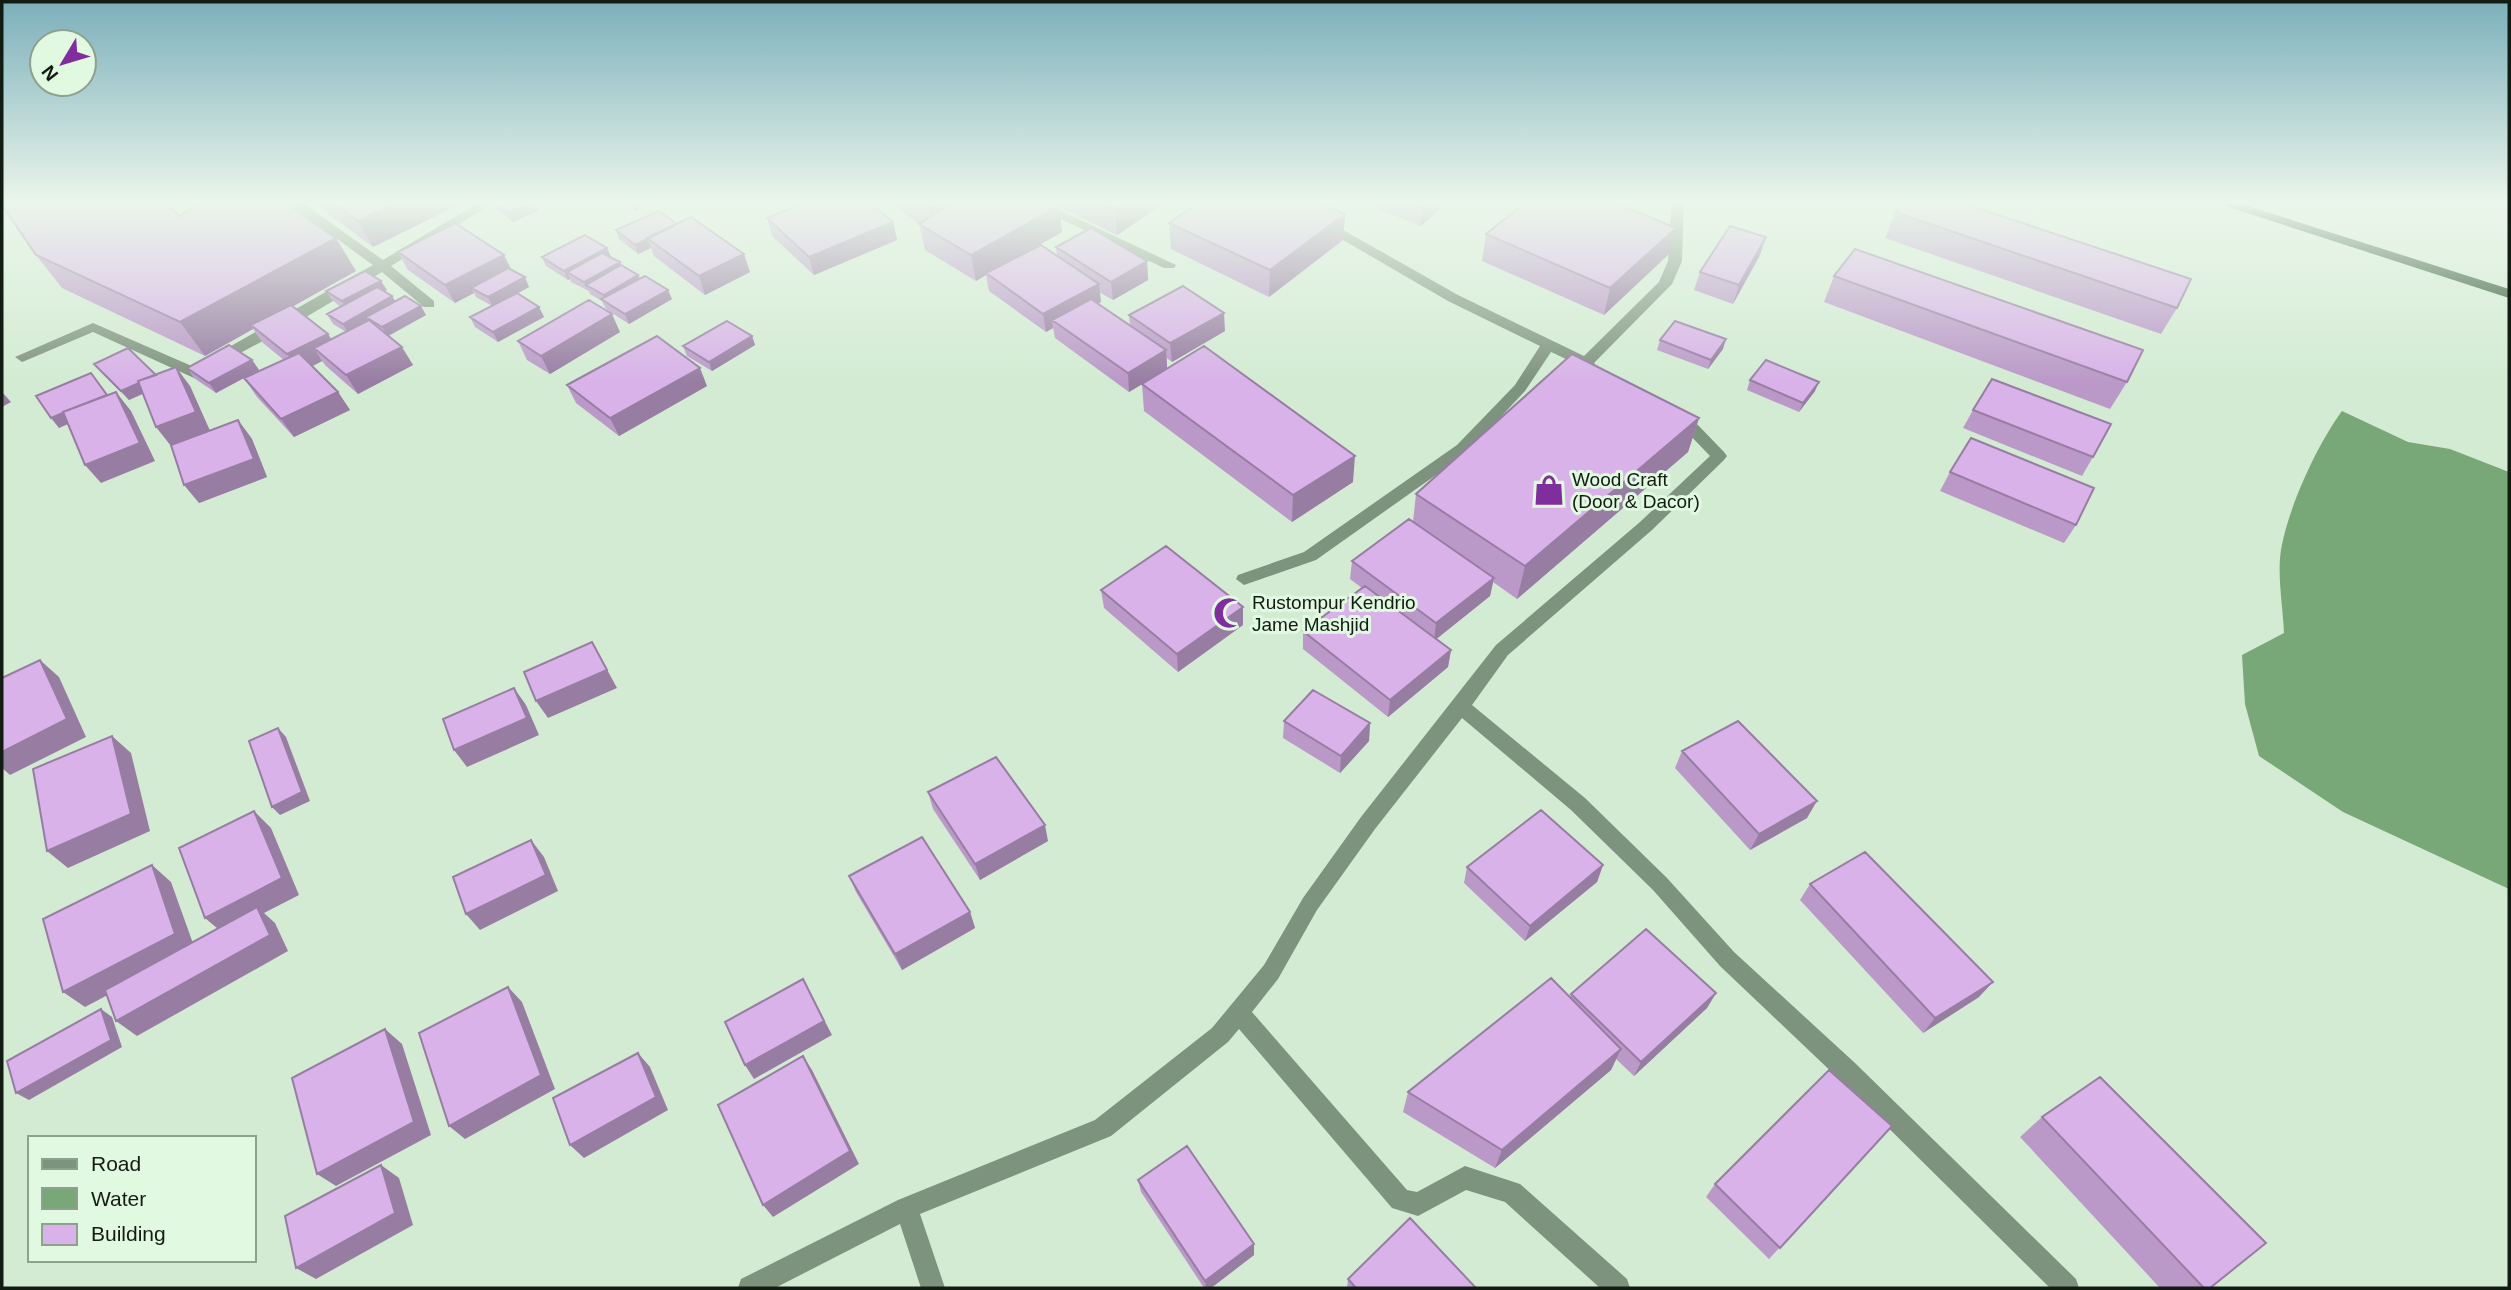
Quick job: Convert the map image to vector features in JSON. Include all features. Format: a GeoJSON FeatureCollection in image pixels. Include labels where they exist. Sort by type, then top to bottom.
{"type":"FeatureCollection","features":[{"type":"Feature","properties":{"kind":"highway"},"geometry":{"type":"LineString","coordinates":[[2406,261],[2509,294]]}},
{"type":"Feature","properties":{"kind":"street"},"geometry":{"type":"LineString","coordinates":[[376,261],[429,304]]}},
{"type":"Feature","properties":{"kind":"street"},"geometry":{"type":"LineString","coordinates":[[22,357],[93,327],[194,373],[391,261]]}},
{"type":"Feature","properties":{"kind":"street"},"geometry":{"type":"LineString","coordinates":[[1161,261],[1169,265]]}},
{"type":"Feature","properties":{"kind":"street"},"geometry":{"type":"LineString","coordinates":[[1388,261],[1453,298],[1586,363],[1614,392]]}},
{"type":"Feature","properties":{"kind":"street"},"geometry":{"type":"LineString","coordinates":[[1586,363],[1665,284],[1675,261]]}},
{"type":"Feature","properties":{"kind":"street"},"geometry":{"type":"LineString","coordinates":[[1244,579],[1310,556],[1462,449],[1520,388],[1548,345]]}},
{"type":"Feature","properties":{"kind":"street"},"geometry":{"type":"LineString","coordinates":[[750,1288],[906,1208],[1103,1128],[1220,1035],[1271,972],[1310,904],[1368,823],[1502,650],[1646,526],[1719,456],[1692,428],[1658,412]]}},
{"type":"Feature","properties":{"kind":"street"},"geometry":{"type":"LineString","coordinates":[[1461,706],[1578,804],[1660,884],[1727,958],[1847,1071],[2067,1288]]}},
{"type":"Feature","properties":{"kind":"street"},"geometry":{"type":"LineString","coordinates":[[1239,1013],[1400,1200],[1418,1204],[1465,1178],[1512,1192],[1618,1288]]}},
{"type":"Feature","properties":{"kind":"street"},"geometry":{"type":"LineString","coordinates":[[906,1208],[933,1288]]}},
{"type":"Feature","properties":{"kind":"water"},"geometry":{"type":"Polygon","coordinates":[[[2342,411],[2408,442],[2450,449],[2509,472],[2509,889],[2343,812],[2259,756],[2245,704],[2242,655],[2284,633],[2280,570],[2285,533],[2305,477],[2342,411]]]}},
{"type":"Feature","properties":{"kind":"building"},"geometry":{"type":"Polygon","coordinates":[[[49,261],[293,261],[180,322],[49,261]]]}},
{"type":"Feature","properties":{"kind":"building"},"geometry":{"type":"Polygon","coordinates":[[[411,261],[492,261],[445,285],[411,261]]]}},
{"type":"Feature","properties":{"kind":"building"},"geometry":{"type":"Polygon","coordinates":[[[549,261],[582,261],[564,271],[549,261]]]}},
{"type":"Feature","properties":{"kind":"building"},"geometry":{"type":"Polygon","coordinates":[[[587,261],[620,262],[584,282],[567,272],[587,261]]]}},
{"type":"Feature","properties":{"kind":"building"},"geometry":{"type":"Polygon","coordinates":[[[679,261],[729,261],[699,276],[679,261]]]}},
{"type":"Feature","properties":{"kind":"building"},"geometry":{"type":"Polygon","coordinates":[[[1009,261],[1065,261],[1099,284],[1043,314],[986,273],[1009,261]]]}},
{"type":"Feature","properties":{"kind":"building"},"geometry":{"type":"Polygon","coordinates":[[[1078,261],[1147,261],[1111,282],[1078,261]]]}},
{"type":"Feature","properties":{"kind":"building"},"geometry":{"type":"Polygon","coordinates":[[[1251,261],[1282,261],[1270,270],[1251,261]]]}},
{"type":"Feature","properties":{"kind":"building"},"geometry":{"type":"Polygon","coordinates":[[[1548,261],[1639,261],[1610,288],[1548,261]]]}},
{"type":"Feature","properties":{"kind":"building"},"geometry":{"type":"Polygon","coordinates":[[[1707,261],[1752,261],[1739,285],[1700,272],[1707,261]]]}},
{"type":"Feature","properties":{"kind":"building"},"geometry":{"type":"Polygon","coordinates":[[[1846,261],[1890,261],[2143,350],[2127,382],[1834,276],[1846,261]]]}},
{"type":"Feature","properties":{"kind":"building"},"geometry":{"type":"Polygon","coordinates":[[[2040,261],[2137,261],[2191,279],[2177,308],[2040,261]]]}},
{"type":"Feature","properties":{"kind":"building"},"geometry":{"type":"Polygon","coordinates":[[[621,265],[638,275],[604,295],[586,285],[621,265]]]}},
{"type":"Feature","properties":{"kind":"building"},"geometry":{"type":"Polygon","coordinates":[[[508,268],[525,277],[488,297],[471,288],[508,268]]]}},
{"type":"Feature","properties":{"kind":"building"},"geometry":{"type":"Polygon","coordinates":[[[365,271],[381,281],[342,301],[326,291],[365,271]]]}},
{"type":"Feature","properties":{"kind":"building"},"geometry":{"type":"Polygon","coordinates":[[[645,276],[668,290],[625,314],[601,299],[645,276]]]}},
{"type":"Feature","properties":{"kind":"building"},"geometry":{"type":"Polygon","coordinates":[[[1183,286],[1224,313],[1170,343],[1129,315],[1183,286]]]}},
{"type":"Feature","properties":{"kind":"building"},"geometry":{"type":"Polygon","coordinates":[[[377,287],[392,296],[343,324],[327,314],[377,287]]]}},
{"type":"Feature","properties":{"kind":"building"},"geometry":{"type":"Polygon","coordinates":[[[517,293],[539,307],[493,332],[470,317],[517,293]]]}},
{"type":"Feature","properties":{"kind":"building"},"geometry":{"type":"Polygon","coordinates":[[[405,296],[421,306],[382,327],[366,317],[405,296]]]}},
{"type":"Feature","properties":{"kind":"building"},"geometry":{"type":"Polygon","coordinates":[[[1091,299],[1166,350],[1128,373],[1052,320],[1091,299]]]}},
{"type":"Feature","properties":{"kind":"building"},"geometry":{"type":"Polygon","coordinates":[[[589,300],[612,314],[541,356],[518,341],[589,300]]]}},
{"type":"Feature","properties":{"kind":"building"},"geometry":{"type":"Polygon","coordinates":[[[291,305],[328,334],[287,354],[251,325],[291,305]]]}},
{"type":"Feature","properties":{"kind":"building"},"geometry":{"type":"Polygon","coordinates":[[[369,320],[402,347],[346,375],[314,348],[369,320]]]}},
{"type":"Feature","properties":{"kind":"building"},"geometry":{"type":"Polygon","coordinates":[[[727,321],[752,336],[709,362],[683,346],[727,321]]]}},
{"type":"Feature","properties":{"kind":"building"},"geometry":{"type":"Polygon","coordinates":[[[1675,321],[1726,339],[1711,360],[1660,340],[1675,321]]]}},
{"type":"Feature","properties":{"kind":"building"},"geometry":{"type":"Polygon","coordinates":[[[657,336],[700,368],[610,418],[567,385],[657,336]]]}},
{"type":"Feature","properties":{"kind":"building"},"geometry":{"type":"Polygon","coordinates":[[[229,345],[252,360],[209,383],[187,368],[229,345]]]}},
{"type":"Feature","properties":{"kind":"building"},"geometry":{"type":"Polygon","coordinates":[[[1204,346],[1355,456],[1293,495],[1142,384],[1204,346]]]}},
{"type":"Feature","properties":{"kind":"building"},"geometry":{"type":"Polygon","coordinates":[[[128,348],[156,375],[121,391],[94,364],[128,348]]]}},
{"type":"Feature","properties":{"kind":"building"},"geometry":{"type":"Polygon","coordinates":[[[299,353],[338,392],[281,419],[244,378],[299,353]]]}},
{"type":"Feature","properties":{"kind":"building","name":"Wood Craft (Door & Dacor)"},"geometry":{"type":"Polygon","coordinates":[[[1572,354],[1699,418],[1525,566],[1416,494],[1572,354]]]}},
{"type":"Feature","properties":{"kind":"building"},"geometry":{"type":"Polygon","coordinates":[[[1766,360],[1819,382],[1803,403],[1750,380],[1766,360]]]}},
{"type":"Feature","properties":{"kind":"building"},"geometry":{"type":"Polygon","coordinates":[[[176,367],[196,412],[156,427],[138,381],[176,367]]]}},
{"type":"Feature","properties":{"kind":"building"},"geometry":{"type":"Polygon","coordinates":[[[91,373],[107,395],[51,418],[36,396],[91,373]]]}},
{"type":"Feature","properties":{"kind":"building"},"geometry":{"type":"Polygon","coordinates":[[[1992,379],[2111,424],[2093,457],[1973,410],[1992,379]]]}},
{"type":"Feature","properties":{"kind":"building"},"geometry":{"type":"Polygon","coordinates":[[[116,392],[140,443],[85,465],[63,412],[116,392]]]}},
{"type":"Feature","properties":{"kind":"building"},"geometry":{"type":"Polygon","coordinates":[[[238,420],[254,459],[184,485],[171,445],[238,420]]]}},
{"type":"Feature","properties":{"kind":"building"},"geometry":{"type":"Polygon","coordinates":[[[1971,438],[2094,488],[2076,525],[1950,472],[1971,438]]]}},
{"type":"Feature","properties":{"kind":"building"},"geometry":{"type":"Polygon","coordinates":[[[1409,519],[1494,578],[1436,623],[1352,561],[1409,519]]]}},
{"type":"Feature","properties":{"kind":"building"},"geometry":{"type":"Polygon","coordinates":[[[1166,546],[1243,607],[1177,654],[1101,590],[1166,546]]]}},
{"type":"Feature","properties":{"kind":"building"},"geometry":{"type":"Polygon","coordinates":[[[1365,586],[1451,650],[1390,700],[1303,631],[1365,586]]]}},
{"type":"Feature","properties":{"kind":"building"},"geometry":{"type":"Polygon","coordinates":[[[592,642],[607,670],[536,701],[524,672],[592,642]]]}},
{"type":"Feature","properties":{"kind":"building"},"geometry":{"type":"Polygon","coordinates":[[[40,660],[67,719],[2,752],[2,678],[40,660]]]}},
{"type":"Feature","properties":{"kind":"building"},"geometry":{"type":"Polygon","coordinates":[[[514,688],[527,718],[454,750],[443,719],[514,688]]]}},
{"type":"Feature","properties":{"kind":"building"},"geometry":{"type":"Polygon","coordinates":[[[1313,690],[1370,723],[1341,756],[1284,721],[1313,690]]]}},
{"type":"Feature","properties":{"kind":"building"},"geometry":{"type":"Polygon","coordinates":[[[1738,721],[1817,801],[1759,834],[1682,751],[1738,721]]]}},
{"type":"Feature","properties":{"kind":"building"},"geometry":{"type":"Polygon","coordinates":[[[278,728],[302,792],[272,807],[249,741],[278,728]]]}},
{"type":"Feature","properties":{"kind":"building"},"geometry":{"type":"Polygon","coordinates":[[[112,736],[131,814],[47,851],[33,769],[112,736]]]}},
{"type":"Feature","properties":{"kind":"building"},"geometry":{"type":"Polygon","coordinates":[[[996,757],[1045,825],[975,864],[928,792],[996,757]]]}},
{"type":"Feature","properties":{"kind":"building"},"geometry":{"type":"Polygon","coordinates":[[[1541,810],[1603,865],[1530,926],[1467,867],[1541,810]]]}},
{"type":"Feature","properties":{"kind":"building"},"geometry":{"type":"Polygon","coordinates":[[[254,811],[282,878],[205,918],[179,848],[254,811]]]}},
{"type":"Feature","properties":{"kind":"building"},"geometry":{"type":"Polygon","coordinates":[[[922,837],[970,912],[895,954],[849,876],[922,837]]]}},
{"type":"Feature","properties":{"kind":"building"},"geometry":{"type":"Polygon","coordinates":[[[531,840],[546,875],[466,914],[453,877],[531,840]]]}},
{"type":"Feature","properties":{"kind":"building"},"geometry":{"type":"Polygon","coordinates":[[[1865,852],[1993,982],[1935,1018],[1810,884],[1865,852]]]}},
{"type":"Feature","properties":{"kind":"building"},"geometry":{"type":"Polygon","coordinates":[[[152,865],[175,934],[63,992],[43,919],[152,865]]]}},
{"type":"Feature","properties":{"kind":"building"},"geometry":{"type":"Polygon","coordinates":[[[257,907],[270,935],[116,1021],[105,990],[257,907]]]}},
{"type":"Feature","properties":{"kind":"building"},"geometry":{"type":"Polygon","coordinates":[[[1646,929],[1716,993],[1641,1062],[1571,994],[1646,929]]]}},
{"type":"Feature","properties":{"kind":"building"},"geometry":{"type":"Polygon","coordinates":[[[1551,978],[1621,1049],[1502,1150],[1408,1092],[1551,978]]]}},
{"type":"Feature","properties":{"kind":"building"},"geometry":{"type":"Polygon","coordinates":[[[803,979],[824,1021],[745,1065],[725,1022],[803,979]]]}},
{"type":"Feature","properties":{"kind":"building"},"geometry":{"type":"Polygon","coordinates":[[[508,987],[541,1075],[449,1126],[419,1033],[508,987]]]}},
{"type":"Feature","properties":{"kind":"building"},"geometry":{"type":"Polygon","coordinates":[[[101,1009],[111,1040],[16,1093],[7,1061],[101,1009]]]}},
{"type":"Feature","properties":{"kind":"building"},"geometry":{"type":"Polygon","coordinates":[[[385,1029],[414,1122],[317,1174],[292,1078],[385,1029]]]}},
{"type":"Feature","properties":{"kind":"building"},"geometry":{"type":"Polygon","coordinates":[[[638,1053],[656,1097],[570,1145],[553,1098],[638,1053]]]}},
{"type":"Feature","properties":{"kind":"building"},"geometry":{"type":"Polygon","coordinates":[[[803,1056],[850,1151],[763,1205],[718,1105],[803,1056]]]}},
{"type":"Feature","properties":{"kind":"building"},"geometry":{"type":"Polygon","coordinates":[[[1829,1070],[1892,1126],[1780,1248],[1715,1184],[1829,1070]]]}},
{"type":"Feature","properties":{"kind":"building"},"geometry":{"type":"Polygon","coordinates":[[[2100,1077],[2266,1243],[2210,1288],[2204,1288],[2042,1117],[2100,1077]]]}},
{"type":"Feature","properties":{"kind":"building"},"geometry":{"type":"Polygon","coordinates":[[[1187,1146],[1254,1244],[1205,1281],[1138,1180],[1187,1146]]]}},
{"type":"Feature","properties":{"kind":"building"},"geometry":{"type":"Polygon","coordinates":[[[381,1165],[395,1213],[296,1268],[285,1216],[381,1165]]]}},
{"type":"Feature","properties":{"kind":"building"},"geometry":{"type":"Polygon","coordinates":[[[1410,1218],[1476,1288],[1356,1288],[1348,1279],[1410,1218]]]}},
{"type":"Feature","properties":{"kind":"place","name":"Wood Craft (Door & Dacor)"},"geometry":{"type":"Point","coordinates":[1549,490]}},
{"type":"Feature","properties":{"kind":"place","name":"Rustompur Kendrio Jame Mashjid"},"geometry":{"type":"Point","coordinates":[1229,613]}}]}
